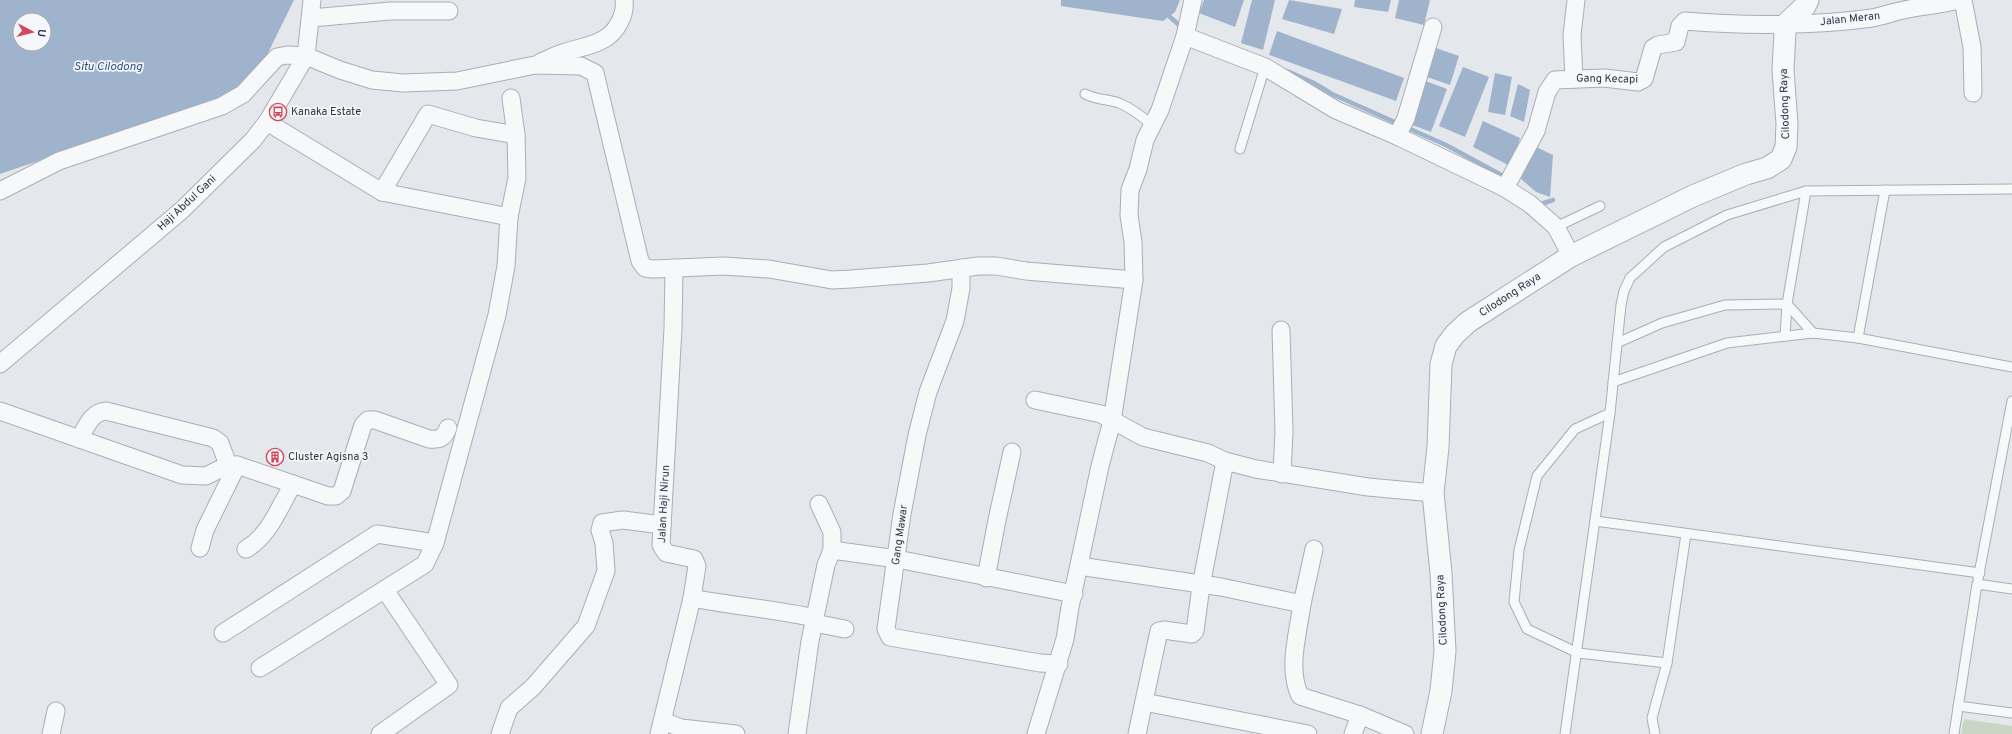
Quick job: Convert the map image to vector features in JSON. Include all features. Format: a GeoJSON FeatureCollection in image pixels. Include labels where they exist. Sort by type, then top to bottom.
{"type":"FeatureCollection","features":[{"type":"Feature","properties":{"kind":"street","name":"Haji Abdul Gani"},"geometry":{"type":"LineString","coordinates":[[0,364],[182,210],[253,140],[267,122],[306,56],[312,0]]}},
{"type":"Feature","properties":{"kind":"street"},"geometry":{"type":"LineString","coordinates":[[0,191],[59,161],[222,106],[243,94],[277,57],[287,55],[306,56],[340,70],[372,80],[403,83],[457,81],[535,65],[564,52],[604,39],[612,32],[623,16],[625,7],[624,0]]}},
{"type":"Feature","properties":{"kind":"street"},"geometry":{"type":"LineString","coordinates":[[1036,734],[1059,664],[1100,466],[1112,421],[1134,280],[1133,242],[1129,215],[1130,190],[1138,169],[1146,140],[1168,88],[1185,36],[1193,0]]}},
{"type":"Feature","properties":{"kind":"street"},"geometry":{"type":"LineString","coordinates":[[1574,79],[1572,35],[1576,0]]}},
{"type":"Feature","properties":{"kind":"street"},"geometry":{"type":"LineString","coordinates":[[1787,23],[1805,6],[1808,0]]}},
{"type":"Feature","properties":{"kind":"street","name":"Jalan Meran"},"geometry":{"type":"LineString","coordinates":[[1787,23],[1868,18],[1958,0]]}},
{"type":"Feature","properties":{"kind":"street"},"geometry":{"type":"LineString","coordinates":[[1963,0],[1972,47],[1973,93]]}},
{"type":"Feature","properties":{"kind":"street"},"geometry":{"type":"LineString","coordinates":[[311,18],[390,11],[450,11]]}},
{"type":"Feature","properties":{"kind":"street","name":"Gang Kecapi"},"geometry":{"type":"LineString","coordinates":[[1508,182],[1536,131],[1547,92],[1555,80],[1604,78],[1638,82],[1644,79],[1653,48],[1658,45],[1676,42],[1680,26],[1685,21],[1787,23]]}},
{"type":"Feature","properties":{"kind":"street","name":"Cilodong Raya"},"geometry":{"type":"LineString","coordinates":[[1432,734],[1441,691],[1445,651],[1433,493],[1438,447],[1441,364],[1446,346],[1454,334],[1468,322],[1571,256],[1693,196],[1746,174],[1767,168],[1781,159],[1786,147],[1783,44],[1787,23]]}},
{"type":"Feature","properties":{"kind":"street"},"geometry":{"type":"LineString","coordinates":[[1401,130],[1433,27]]}},
{"type":"Feature","properties":{"kind":"street"},"geometry":{"type":"LineString","coordinates":[[1185,36],[1265,67],[1336,110],[1401,130],[1508,182],[1556,227],[1571,256]]}},
{"type":"Feature","properties":{"kind":"street"},"geometry":{"type":"LineString","coordinates":[[535,65],[581,66],[595,73],[642,266],[648,269],[724,266],[769,269],[832,280],[996,266],[1026,271],[1134,280]]}},
{"type":"Feature","properties":{"kind":"street"},"geometry":{"type":"LineString","coordinates":[[260,668],[425,564],[435,543],[496,315],[506,266],[509,217],[518,178],[516,135],[511,98]]}},
{"type":"Feature","properties":{"kind":"street"},"geometry":{"type":"LineString","coordinates":[[382,192],[428,114],[476,128],[516,135]]}},
{"type":"Feature","properties":{"kind":"street"},"geometry":{"type":"LineString","coordinates":[[267,122],[382,192],[509,217]]}},
{"type":"Feature","properties":{"kind":"street","name":"Jalan Haji Nirun"},"geometry":{"type":"LineString","coordinates":[[661,727],[692,598],[697,566],[694,559],[666,552],[662,550],[661,545],[674,313],[674,268]]}},
{"type":"Feature","properties":{"kind":"street","name":"Gang Mawar"},"geometry":{"type":"LineString","coordinates":[[961,268],[961,288],[956,321],[928,392],[917,435],[902,514],[886,630],[890,637],[1040,663],[1059,664]]}},
{"type":"Feature","properties":{"kind":"street"},"geometry":{"type":"LineString","coordinates":[[1281,330],[1284,431],[1282,474]]}},
{"type":"Feature","properties":{"kind":"street"},"geometry":{"type":"LineString","coordinates":[[1035,400],[1101,414],[1143,437],[1208,453],[1225,461],[1282,474],[1388,490],[1433,493]]}},
{"type":"Feature","properties":{"kind":"street"},"geometry":{"type":"LineString","coordinates":[[0,411],[182,476],[206,476],[233,465],[328,496],[336,496],[342,492],[363,425],[368,420],[375,420],[429,439],[438,440],[445,437],[448,428]]}},
{"type":"Feature","properties":{"kind":"street"},"geometry":{"type":"LineString","coordinates":[[79,439],[92,418],[98,412],[106,411],[213,438],[220,443],[233,465]]}},
{"type":"Feature","properties":{"kind":"street"},"geometry":{"type":"LineString","coordinates":[[986,578],[1012,452]]}},
{"type":"Feature","properties":{"kind":"street"},"geometry":{"type":"LineString","coordinates":[[1137,734],[1159,631],[1164,630],[1194,633],[1201,586],[1225,461]]}},
{"type":"Feature","properties":{"kind":"street"},"geometry":{"type":"LineString","coordinates":[[200,548],[205,530],[233,465]]}},
{"type":"Feature","properties":{"kind":"street"},"geometry":{"type":"LineString","coordinates":[[246,549],[257,542],[264,534],[293,484]]}},
{"type":"Feature","properties":{"kind":"street"},"geometry":{"type":"LineString","coordinates":[[797,734],[815,620],[826,565],[832,550],[832,532],[819,504]]}},
{"type":"Feature","properties":{"kind":"street"},"geometry":{"type":"LineString","coordinates":[[500,734],[510,708],[533,687],[586,626],[606,571],[604,543],[600,530],[602,523],[623,520],[662,525]]}},
{"type":"Feature","properties":{"kind":"street"},"geometry":{"type":"LineString","coordinates":[[224,633],[377,534],[435,543]]}},
{"type":"Feature","properties":{"kind":"street"},"geometry":{"type":"LineString","coordinates":[[1314,549],[1302,604],[1293,666],[1294,684],[1300,696],[1360,715],[1405,734]]}},
{"type":"Feature","properties":{"kind":"street"},"geometry":{"type":"LineString","coordinates":[[832,550],[897,559],[986,578],[1074,594]]}},
{"type":"Feature","properties":{"kind":"street"},"geometry":{"type":"LineString","coordinates":[[1079,566],[1201,586],[1221,587],[1302,604]]}},
{"type":"Feature","properties":{"kind":"street"},"geometry":{"type":"LineString","coordinates":[[380,734],[449,685],[385,590]]}},
{"type":"Feature","properties":{"kind":"street"},"geometry":{"type":"LineString","coordinates":[[692,598],[723,604],[774,609],[845,629]]}},
{"type":"Feature","properties":{"kind":"street"},"geometry":{"type":"LineString","coordinates":[[1144,702],[1308,734]]}},
{"type":"Feature","properties":{"kind":"street"},"geometry":{"type":"LineString","coordinates":[[51,734],[56,711]]}},
{"type":"Feature","properties":{"kind":"street"},"geometry":{"type":"LineString","coordinates":[[1353,734],[1360,715]]}},
{"type":"Feature","properties":{"kind":"street"},"geometry":{"type":"LineString","coordinates":[[661,727],[736,734]]}},
{"type":"Feature","properties":{"kind":"lane"},"geometry":{"type":"LineString","coordinates":[[1240,149],[1265,67]]}},
{"type":"Feature","properties":{"kind":"lane"},"geometry":{"type":"LineString","coordinates":[[1085,94],[1099,100],[1118,103],[1143,117],[1153,126]]}},
{"type":"Feature","properties":{"kind":"lane"},"geometry":{"type":"LineString","coordinates":[[1565,734],[1578,653],[1610,413],[1624,291],[1630,278],[1664,247],[1727,215],[1806,191],[2012,189]]}},
{"type":"Feature","properties":{"kind":"lane"},"geometry":{"type":"LineString","coordinates":[[1858,338],[1885,190]]}},
{"type":"Feature","properties":{"kind":"lane"},"geometry":{"type":"LineString","coordinates":[[1785,336],[1787,304],[1806,191]]}},
{"type":"Feature","properties":{"kind":"lane"},"geometry":{"type":"LineString","coordinates":[[1556,227],[1600,206]]}},
{"type":"Feature","properties":{"kind":"lane"},"geometry":{"type":"LineString","coordinates":[[1617,343],[1662,323],[1725,305],[1787,304],[1813,333]]}},
{"type":"Feature","properties":{"kind":"lane"},"geometry":{"type":"LineString","coordinates":[[1613,382],[1727,342],[1813,333],[1858,338],[2012,367]]}},
{"type":"Feature","properties":{"kind":"lane"},"geometry":{"type":"LineString","coordinates":[[1954,734],[1977,584],[2012,401]]}},
{"type":"Feature","properties":{"kind":"lane"},"geometry":{"type":"LineString","coordinates":[[1610,413],[1575,430],[1537,476],[1519,550],[1514,602],[1527,629],[1578,653],[1667,663]]}},
{"type":"Feature","properties":{"kind":"lane"},"geometry":{"type":"LineString","coordinates":[[1595,521],[1980,573]]}},
{"type":"Feature","properties":{"kind":"lane"},"geometry":{"type":"LineString","coordinates":[[1655,734],[1652,718],[1667,663],[1686,534]]}},
{"type":"Feature","properties":{"kind":"lane"},"geometry":{"type":"LineString","coordinates":[[1977,584],[2012,589]]}},
{"type":"Feature","properties":{"kind":"lane"},"geometry":{"type":"LineString","coordinates":[[1958,706],[2012,713]]}},
{"type":"Feature","properties":{"kind":"green space"},"geometry":{"type":"Polygon","coordinates":[[[1964,719],[2012,726],[2012,734],[1961,734],[1964,719]]]}},
{"type":"Feature","properties":{"kind":"water","name":"Situ Cilodong"},"geometry":{"type":"Polygon","coordinates":[[[0,0],[294,0],[265,59],[232,95],[0,174],[0,0]]]}},
{"type":"Feature","properties":{"kind":"water"},"geometry":{"type":"Polygon","coordinates":[[[1061,0],[1180,0],[1175,12],[1163,21],[1061,6],[1061,0]]]}},
{"type":"Feature","properties":{"kind":"water"},"geometry":{"type":"Polygon","coordinates":[[[1204,0],[1244,0],[1235,27],[1199,13],[1204,0]]]}},
{"type":"Feature","properties":{"kind":"water"},"geometry":{"type":"Polygon","coordinates":[[[1252,0],[1275,0],[1263,50],[1241,43],[1252,0]]]}},
{"type":"Feature","properties":{"kind":"water"},"geometry":{"type":"Polygon","coordinates":[[[1289,0],[1342,9],[1334,34],[1282,19],[1289,0]]]}},
{"type":"Feature","properties":{"kind":"water"},"geometry":{"type":"Polygon","coordinates":[[[1355,0],[1391,0],[1388,12],[1354,7],[1355,0]]]}},
{"type":"Feature","properties":{"kind":"water"},"geometry":{"type":"Polygon","coordinates":[[[1399,0],[1430,0],[1424,25],[1395,18],[1399,0]]]}},
{"type":"Feature","properties":{"kind":"water"},"geometry":{"type":"Polygon","coordinates":[[[1277,31],[1404,78],[1396,101],[1269,55],[1277,31]]]}},
{"type":"Feature","properties":{"kind":"water"},"geometry":{"type":"Polygon","coordinates":[[[1433,47],[1459,56],[1450,85],[1424,76],[1433,47]]]}},
{"type":"Feature","properties":{"kind":"water"},"geometry":{"type":"Polygon","coordinates":[[[1463,67],[1489,77],[1465,137],[1439,126],[1463,67]]]}},
{"type":"Feature","properties":{"kind":"water"},"geometry":{"type":"Polygon","coordinates":[[[1495,73],[1512,77],[1505,115],[1488,112],[1495,73]]]}},
{"type":"Feature","properties":{"kind":"water"},"geometry":{"type":"Polygon","coordinates":[[[1423,80],[1447,89],[1431,132],[1407,123],[1423,80]]]}},
{"type":"Feature","properties":{"kind":"water"},"geometry":{"type":"Polygon","coordinates":[[[1518,84],[1530,90],[1524,122],[1510,116],[1518,84]]]}},
{"type":"Feature","properties":{"kind":"water"},"geometry":{"type":"Polygon","coordinates":[[[1483,121],[1520,138],[1512,167],[1473,147],[1483,121]]]}},
{"type":"Feature","properties":{"kind":"water"},"geometry":{"type":"Polygon","coordinates":[[[1532,145],[1553,155],[1550,197],[1536,192],[1521,179],[1532,145]]]}},
{"type":"Feature","properties":{"kind":"waterway"},"geometry":{"type":"LineString","coordinates":[[1169,16],[1180,26]]}},
{"type":"Feature","properties":{"kind":"waterway"},"geometry":{"type":"LineString","coordinates":[[1287,71],[1314,83],[1332,94],[1446,145],[1507,178]]}},
{"type":"Feature","properties":{"kind":"waterway"},"geometry":{"type":"LineString","coordinates":[[1538,202],[1541,204],[1553,200]]}},
{"type":"Feature","properties":{"kind":"place","name":"Kanaka Estate"},"geometry":{"type":"Point","coordinates":[278,112]}},
{"type":"Feature","properties":{"kind":"place","name":"Cluster Agisna 3"},"geometry":{"type":"Point","coordinates":[275,457]}}]}
